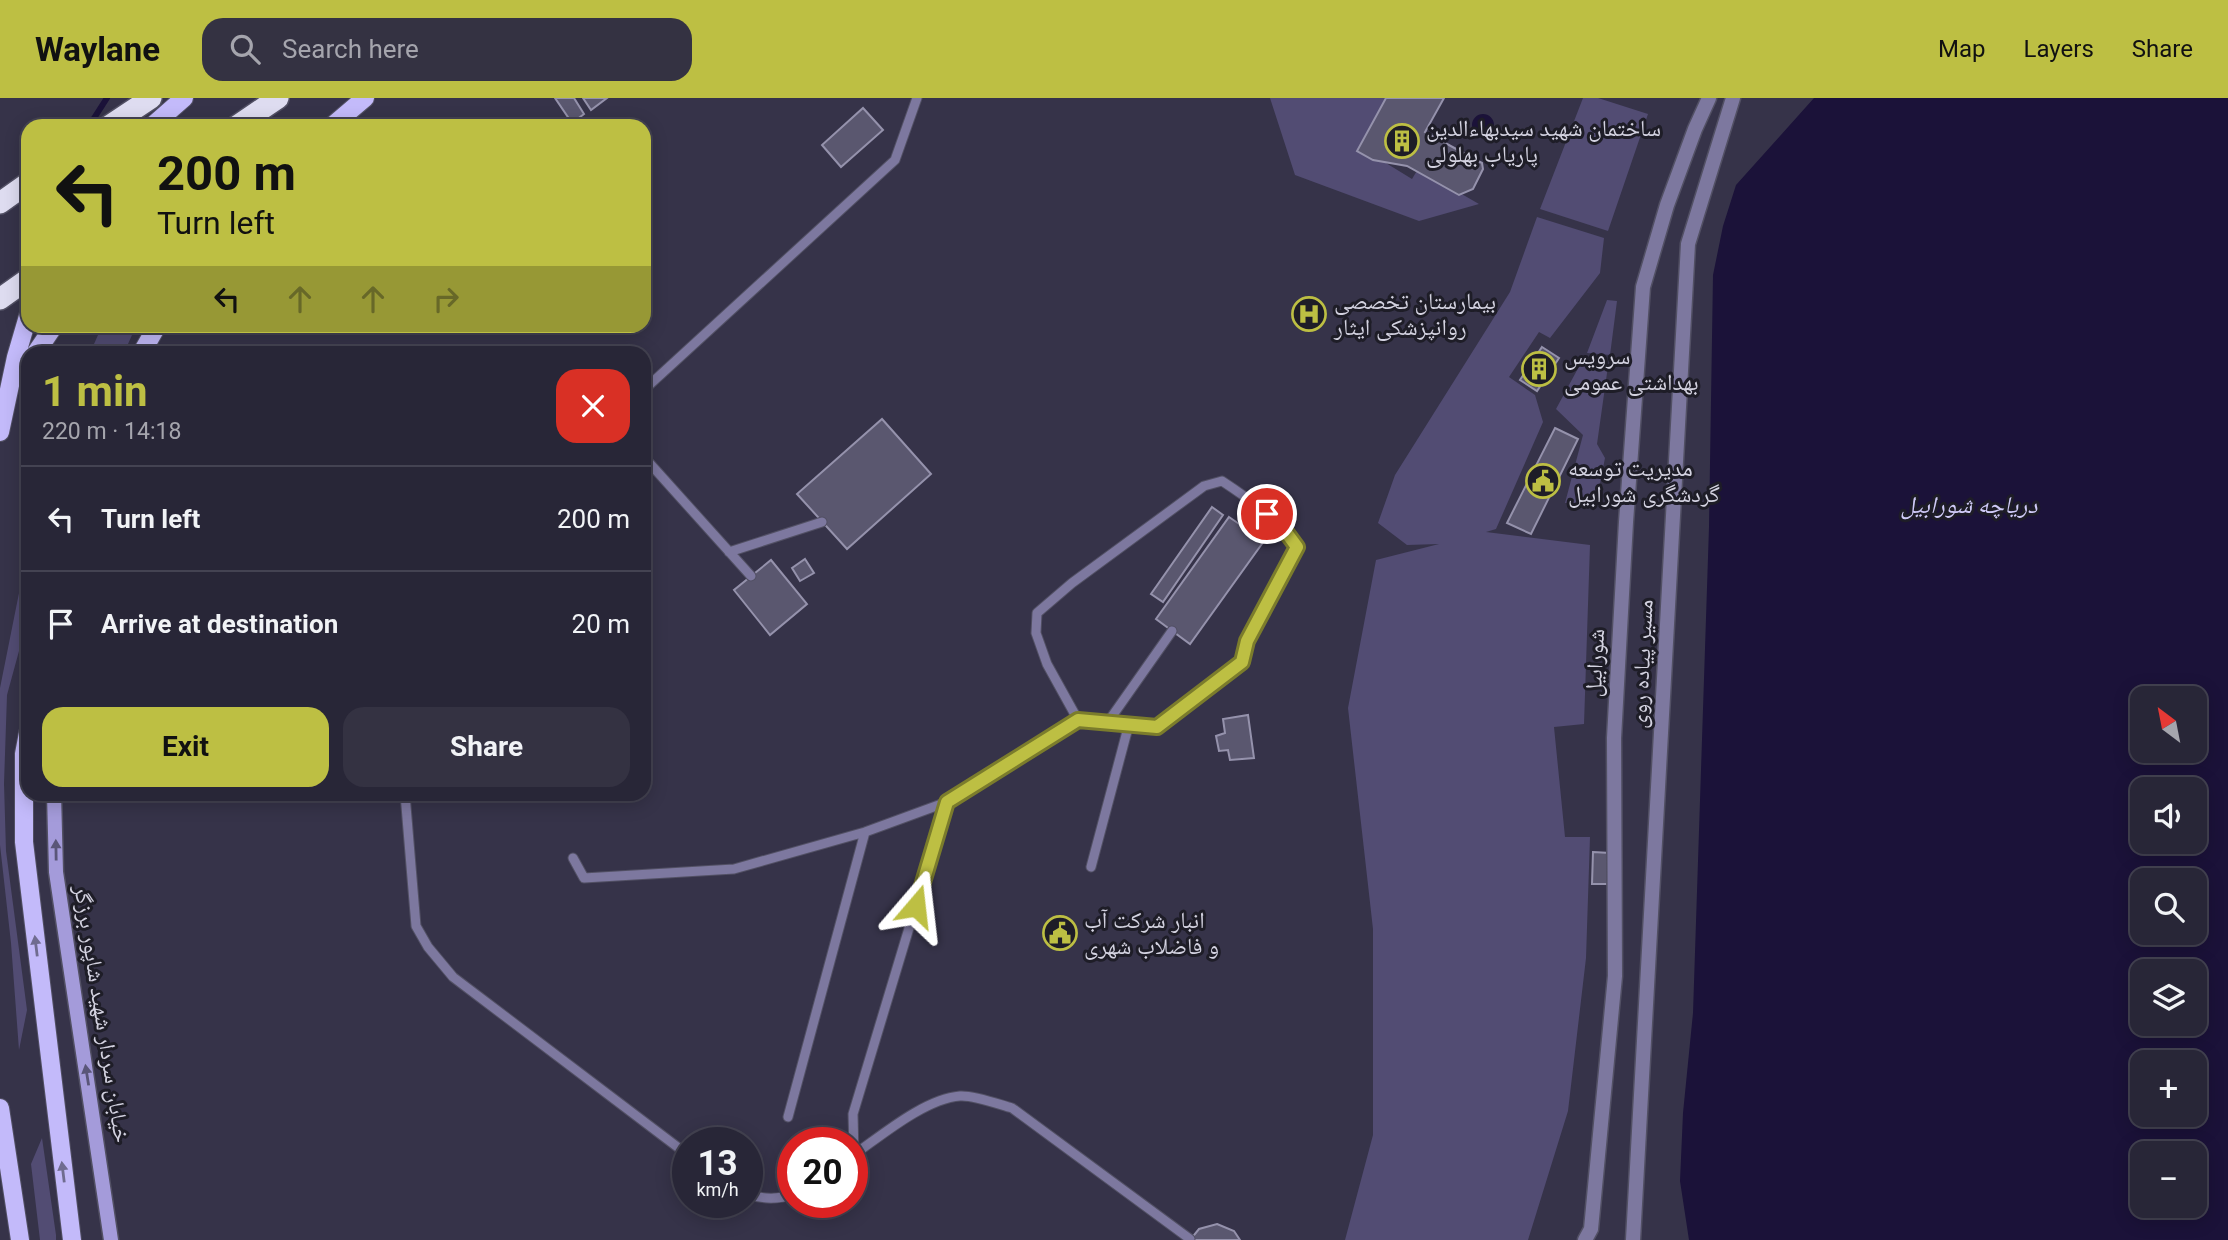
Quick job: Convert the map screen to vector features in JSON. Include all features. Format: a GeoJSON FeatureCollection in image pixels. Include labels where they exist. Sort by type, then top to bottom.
{"type":"FeatureCollection","features":[{"type":"Feature","properties":{"kind":"highway"},"geometry":{"type":"LineString","coordinates":[[120,119],[151,98]]}},
{"type":"Feature","properties":{"kind":"highway"},"geometry":{"type":"LineString","coordinates":[[247,119],[278,98]]}},
{"type":"Feature","properties":{"kind":"highway"},"geometry":{"type":"LineString","coordinates":[[0,203],[21,188]]}},
{"type":"Feature","properties":{"kind":"highway"},"geometry":{"type":"LineString","coordinates":[[0,299],[21,284]]}},
{"type":"Feature","properties":{"kind":"main road"},"geometry":{"type":"LineString","coordinates":[[160,119],[184,98]]}},
{"type":"Feature","properties":{"kind":"main road"},"geometry":{"type":"LineString","coordinates":[[340,119],[365,98]]}},
{"type":"Feature","properties":{"kind":"main road"},"geometry":{"type":"LineString","coordinates":[[0,432],[24,333]]}},
{"type":"Feature","properties":{"kind":"main road"},"geometry":{"type":"LineString","coordinates":[[6,402],[21,377]]}},
{"type":"Feature","properties":{"kind":"main road"},"geometry":{"type":"LineString","coordinates":[[23,801],[23,842],[72,1240]]}},
{"type":"Feature","properties":{"kind":"main road","name":"خیابان سردار شهید شاپور برزگر"},"geometry":{"type":"LineString","coordinates":[[54,801],[56,872],[111,1240]]}},
{"type":"Feature","properties":{"kind":"main road"},"geometry":{"type":"LineString","coordinates":[[0,1108],[20,1240]]}},
{"type":"Feature","properties":{"kind":"street","name":"شورابیل"},"geometry":{"type":"LineString","coordinates":[[1585,1240],[1591,1229],[1615,976],[1614,738],[1643,287],[1667,205],[1709,98]]}},
{"type":"Feature","properties":{"kind":"street","name":"مسیر پیاده روی"},"geometry":{"type":"LineString","coordinates":[[1633,1240],[1688,244],[1733,98]]}},
{"type":"Feature","properties":{"kind":"lane"},"geometry":{"type":"LineString","coordinates":[[651,383],[895,160],[917,98]]}},
{"type":"Feature","properties":{"kind":"lane"},"geometry":{"type":"LineString","coordinates":[[651,465],[751,576]]}},
{"type":"Feature","properties":{"kind":"lane"},"geometry":{"type":"LineString","coordinates":[[573,858],[584,878],[734,869],[865,832],[947,802],[1078,720],[1157,727],[1242,662],[1247,641],[1297,547],[1283,528],[1250,499],[1222,481],[1204,486],[1072,583],[1037,613],[1036,633],[1047,664],[1078,720]]}},
{"type":"Feature","properties":{"kind":"lane"},"geometry":{"type":"LineString","coordinates":[[729,552],[822,522]]}},
{"type":"Feature","properties":{"kind":"lane"},"geometry":{"type":"LineString","coordinates":[[1108,722],[1172,631]]}},
{"type":"Feature","properties":{"kind":"lane"},"geometry":{"type":"LineString","coordinates":[[1091,867],[1129,723]]}},
{"type":"Feature","properties":{"kind":"lane"},"geometry":{"type":"LineString","coordinates":[[406,801],[416,926],[428,947],[453,977],[672,1143]]}},
{"type":"Feature","properties":{"kind":"lane"},"geometry":{"type":"LineString","coordinates":[[853,1127],[853,1114],[947,802]]}},
{"type":"Feature","properties":{"kind":"lane"},"geometry":{"type":"LineString","coordinates":[[788,1117],[865,832]]}},
{"type":"Feature","properties":{"kind":"lane"},"geometry":{"type":"LineString","coordinates":[[868,1146],[924,1107],[960,1096],[1013,1108],[1190,1239]]}},
{"type":"Feature","properties":{"kind":"shaded area"},"geometry":{"type":"Polygon","coordinates":[[[1270,98],[1393,98],[1368,152],[1412,179],[1418,169],[1479,204],[1419,221],[1295,175],[1270,98]]]}},
{"type":"Feature","properties":{"kind":"shaded area"},"geometry":{"type":"Polygon","coordinates":[[[1583,98],[1598,98],[1648,114],[1608,231],[1540,209],[1583,98]]]}},
{"type":"Feature","properties":{"kind":"shaded area"},"geometry":{"type":"Polygon","coordinates":[[[1537,217],[1604,238],[1600,273],[1550,338],[1539,332],[1509,377],[1535,395],[1543,422],[1496,529],[1486,532],[1590,545],[1584,724],[1554,727],[1565,837],[1590,837],[1586,958],[1568,1111],[1528,1240],[1345,1240],[1373,1135],[1373,929],[1348,708],[1376,560],[1439,544],[1407,545],[1378,523],[1395,475],[1510,292],[1537,217]]]}},
{"type":"Feature","properties":{"kind":"shaded area"},"geometry":{"type":"Polygon","coordinates":[[[1607,300],[1617,301],[1610,355],[1587,353],[1607,300]]]}},
{"type":"Feature","properties":{"kind":"shaded area"},"geometry":{"type":"Polygon","coordinates":[[[99,333],[133,333],[127,346],[93,346],[99,333]]]}},
{"type":"Feature","properties":{"kind":"shaded area"},"geometry":{"type":"Polygon","coordinates":[[[1582,361],[1608,366],[1597,444],[1605,458],[1596,504],[1565,503],[1583,435],[1556,409],[1582,361]]]}},
{"type":"Feature","properties":{"kind":"shaded area"},"geometry":{"type":"Polygon","coordinates":[[[21,583],[21,644],[7,695],[4,784],[6,851],[27,1010],[19,1050],[0,845],[0,688],[21,583]]]}},
{"type":"Feature","properties":{"kind":"shaded area"},"geometry":{"type":"Polygon","coordinates":[[[42,1138],[56,1240],[40,1240],[31,1164],[42,1138]]]}},
{"type":"Feature","properties":{"kind":"water","name":"دریاچه شورابیل"},"geometry":{"type":"Polygon","coordinates":[[[1814,98],[2228,98],[2228,1240],[1689,1240],[1680,1181],[1683,1113],[1693,1013],[1709,527],[1713,275],[1723,226],[1736,185],[1814,98]]]}},
{"type":"Feature","properties":{"kind":"water"},"geometry":{"type":"Polygon","coordinates":[[[1483,114],[1491,117],[1494,125],[1491,133],[1483,136],[1475,133],[1472,125],[1475,117],[1483,114]]]}},
{"type":"Feature","properties":{"kind":"building"},"geometry":{"type":"Polygon","coordinates":[[[555,98],[574,98],[584,114],[577,119],[569,119],[555,98]]]}},
{"type":"Feature","properties":{"kind":"building"},"geometry":{"type":"Polygon","coordinates":[[[583,98],[607,98],[591,110],[583,98]]]}},
{"type":"Feature","properties":{"kind":"building","name":"ساختمان شهید سیدبهاءالدین پاریاب بهلولی"},"geometry":{"type":"Polygon","coordinates":[[[1386,98],[1444,98],[1425,132],[1482,163],[1483,169],[1473,189],[1459,195],[1407,166],[1373,160],[1357,151],[1386,98]]]}},
{"type":"Feature","properties":{"kind":"building"},"geometry":{"type":"Polygon","coordinates":[[[863,108],[883,130],[841,167],[822,145],[863,108]]]}},
{"type":"Feature","properties":{"kind":"building","name":"سرویس بهداشتی عمومی"},"geometry":{"type":"Polygon","coordinates":[[[1542,347],[1559,358],[1537,391],[1520,380],[1542,347]]]}},
{"type":"Feature","properties":{"kind":"building"},"geometry":{"type":"Polygon","coordinates":[[[882,419],[931,474],[847,549],[797,494],[882,419]]]}},
{"type":"Feature","properties":{"kind":"building","name":"مدیریت توسعه گردشگری شورابیل"},"geometry":{"type":"Polygon","coordinates":[[[1555,428],[1578,439],[1531,534],[1507,523],[1555,428]]]}},
{"type":"Feature","properties":{"kind":"building"},"geometry":{"type":"Polygon","coordinates":[[[1212,507],[1223,515],[1163,602],[1151,594],[1212,507]]]}},
{"type":"Feature","properties":{"kind":"building"},"geometry":{"type":"Polygon","coordinates":[[[1229,517],[1264,541],[1190,644],[1156,619],[1229,517]]]}},
{"type":"Feature","properties":{"kind":"building"},"geometry":{"type":"Polygon","coordinates":[[[805,559],[814,573],[800,581],[792,568],[805,559]]]}},
{"type":"Feature","properties":{"kind":"building"},"geometry":{"type":"Polygon","coordinates":[[[771,560],[807,604],[770,635],[734,590],[771,560]]]}},
{"type":"Feature","properties":{"kind":"building"},"geometry":{"type":"Polygon","coordinates":[[[1248,715],[1254,758],[1230,760],[1228,750],[1219,751],[1216,736],[1225,733],[1223,719],[1248,715]]]}},
{"type":"Feature","properties":{"kind":"building"},"geometry":{"type":"Polygon","coordinates":[[[1593,852],[1610,853],[1609,884],[1592,884],[1593,852]]]}},
{"type":"Feature","properties":{"kind":"building"},"geometry":{"type":"Polygon","coordinates":[[[1217,1224],[1234,1231],[1240,1240],[1190,1240],[1199,1229],[1217,1224]]]}},
{"type":"Feature","properties":{"kind":"waterway"},"geometry":{"type":"LineString","coordinates":[[94,119],[107,98]]}},
{"type":"Feature","properties":{"kind":"place","name":"ساختمان شهید سیدبهاءالدین پاریاب بهلولی"},"geometry":{"type":"Point","coordinates":[1402,141]}},
{"type":"Feature","properties":{"kind":"place","name":"بیمارستان تخصصی روانپزشکی ایثار"},"geometry":{"type":"Point","coordinates":[1309,314]}},
{"type":"Feature","properties":{"kind":"place","name":"سرویس بهداشتی عمومی"},"geometry":{"type":"Point","coordinates":[1539,369]}},
{"type":"Feature","properties":{"kind":"place","name":"مدیریت توسعه گردشگری شورابیل"},"geometry":{"type":"Point","coordinates":[1543,481]}},
{"type":"Feature","properties":{"kind":"place","name":"انبار شرکت آب و فاضلاب شهری"},"geometry":{"type":"Point","coordinates":[1060,933]}},
{"type":"Feature","properties":{"kind":"route"},"geometry":{"type":"LineString","coordinates":[[916,906],[947,802],[1078,720],[1157,727],[1242,662],[1247,641],[1297,547],[1283,528],[1267,514]]}}]}
